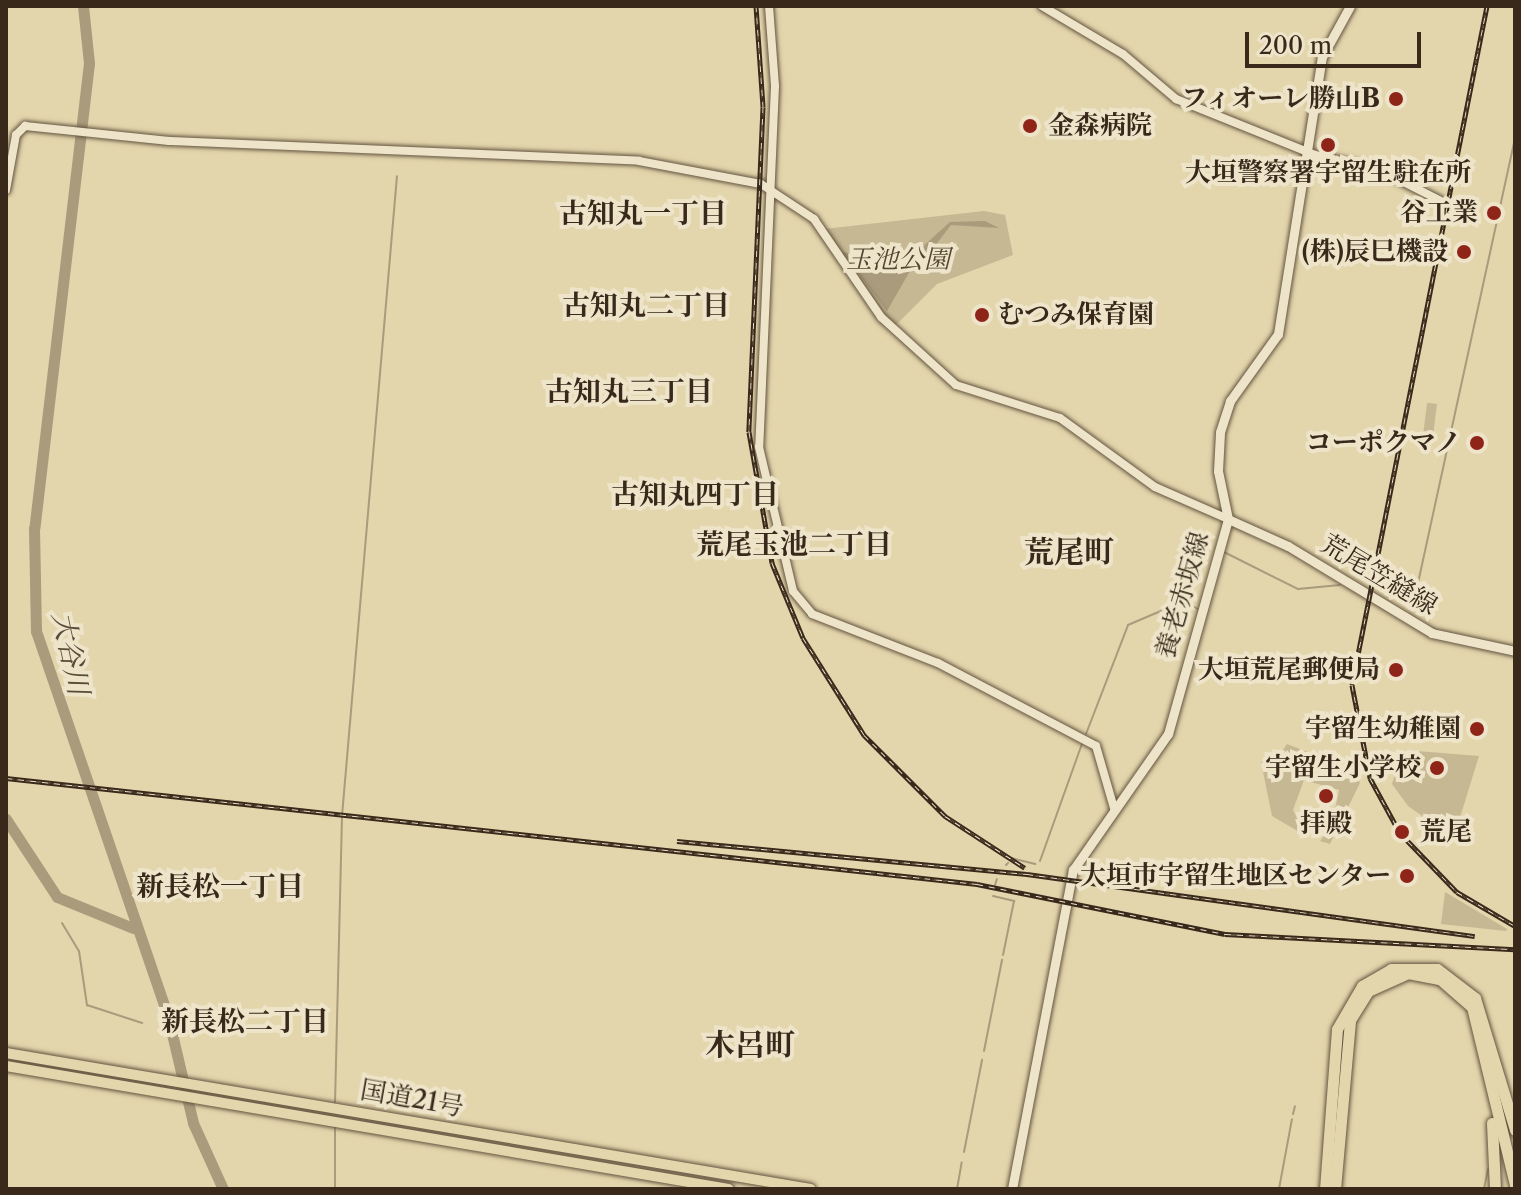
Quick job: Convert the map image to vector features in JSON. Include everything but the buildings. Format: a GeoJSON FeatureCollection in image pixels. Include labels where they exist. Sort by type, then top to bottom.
{"type":"FeatureCollection","features":[{"type":"Feature","properties":{"kind":"highway"},"geometry":{"type":"LineString","coordinates":[[1325,1189],[1334,1040],[1347,1005],[1371,978],[1412,965],[1448,973],[1482,1007],[1515,1185]]}},
{"type":"Feature","properties":{"kind":"highway"},"geometry":{"type":"LineString","coordinates":[[1335,1189],[1345,1041],[1368,991],[1408,973],[1440,979],[1466,998],[1490,1048]]}},
{"type":"Feature","properties":{"kind":"highway","name":"国道21号"},"geometry":{"type":"LineString","coordinates":[[6,1053],[811,1189]]}},
{"type":"Feature","properties":{"kind":"highway","name":"国道21号"},"geometry":{"type":"LineString","coordinates":[[6,1066],[729,1189]]}},
{"type":"Feature","properties":{"kind":"highway"},"geometry":{"type":"LineString","coordinates":[[1505,1128],[1515,1166]]}},
{"type":"Feature","properties":{"kind":"highway"},"geometry":{"type":"LineString","coordinates":[[1495,1189],[1505,1128]]}},
{"type":"Feature","properties":{"kind":"main road","name":"養老赤坂線"},"geometry":{"type":"LineString","coordinates":[[1012,1189],[1073,870],[1114,808],[1164,745],[1228,519],[1218,471],[1220,432],[1230,401],[1278,334],[1322,57],[1350,6]]}},
{"type":"Feature","properties":{"kind":"main road","name":"荒尾笠縫線"},"geometry":{"type":"LineString","coordinates":[[1228,519],[1288,546],[1412,624],[1515,651]]}},
{"type":"Feature","properties":{"kind":"street"},"geometry":{"type":"LineString","coordinates":[[769,6],[773,189],[759,447],[793,591],[812,614],[938,663],[1096,746],[1114,808]]}},
{"type":"Feature","properties":{"kind":"street"},"geometry":{"type":"LineString","coordinates":[[1042,6],[1123,54],[1176,99],[1307,152],[1376,168],[1441,201]]}},
{"type":"Feature","properties":{"kind":"street"},"geometry":{"type":"LineString","coordinates":[[6,190],[20,128],[639,161],[773,189],[814,219],[881,317],[956,385],[1060,418],[1155,487],[1228,519]]}},
{"type":"Feature","properties":{"kind":"green space","name":"玉池公園"},"geometry":{"type":"Polygon","coordinates":[[[984,211],[1005,215],[1013,255],[937,284],[893,328],[824,229],[984,211]]]}},
{"type":"Feature","properties":{"kind":"green space"},"geometry":{"type":"Polygon","coordinates":[[[1427,403],[1437,404],[1433,438],[1423,437],[1427,403]]]}},
{"type":"Feature","properties":{"kind":"green space"},"geometry":{"type":"Polygon","coordinates":[[[1287,744],[1355,770],[1360,783],[1330,844],[1320,841],[1332,825],[1339,790],[1304,780],[1293,810],[1306,836],[1272,816],[1261,762],[1274,763],[1287,744]]]}},
{"type":"Feature","properties":{"kind":"green space"},"geometry":{"type":"Polygon","coordinates":[[[1404,750],[1479,756],[1458,824],[1431,822],[1408,806],[1392,784],[1404,750]]]}},
{"type":"Feature","properties":{"kind":"green space"},"geometry":{"type":"Polygon","coordinates":[[[1445,892],[1507,929],[1506,931],[1441,924],[1445,892]]]}},
{"type":"Feature","properties":{"kind":"shaded area"},"geometry":{"type":"Polygon","coordinates":[[[985,221],[999,228],[951,225],[931,251],[931,262],[946,273],[910,271],[887,311],[841,251],[875,262],[909,259],[950,222],[985,221]]]}},
{"type":"Feature","properties":{"kind":"waterway","name":"大谷川"},"geometry":{"type":"LineString","coordinates":[[83,6],[89,63],[34,528],[36,631],[168,1017],[193,1123],[223,1189]]}},
{"type":"Feature","properties":{"kind":"waterway"},"geometry":{"type":"LineString","coordinates":[[1371,582],[1410,589],[1418,583],[1515,139]]}},
{"type":"Feature","properties":{"kind":"waterway"},"geometry":{"type":"LineString","coordinates":[[335,1103],[342,816],[397,176]]}},
{"type":"Feature","properties":{"kind":"waterway"},"geometry":{"type":"LineString","coordinates":[[1224,552],[1298,589],[1340,585]]}},
{"type":"Feature","properties":{"kind":"waterway"},"geometry":{"type":"LineString","coordinates":[[1086,734],[1128,625],[1184,601],[1198,609]]}},
{"type":"Feature","properties":{"kind":"waterway"},"geometry":{"type":"LineString","coordinates":[[1040,861],[1082,744]]}},
{"type":"Feature","properties":{"kind":"waterway"},"geometry":{"type":"LineString","coordinates":[[6,819],[57,897],[133,928]]}},
{"type":"Feature","properties":{"kind":"waterway"},"geometry":{"type":"LineString","coordinates":[[1011,858],[1035,864]]}},
{"type":"Feature","properties":{"kind":"waterway"},"geometry":{"type":"LineString","coordinates":[[995,885],[997,879]]}},
{"type":"Feature","properties":{"kind":"waterway"},"geometry":{"type":"LineString","coordinates":[[993,896],[1014,901],[1003,955]]}},
{"type":"Feature","properties":{"kind":"waterway"},"geometry":{"type":"LineString","coordinates":[[62,923],[79,951],[87,1005],[142,1023]]}},
{"type":"Feature","properties":{"kind":"waterway"},"geometry":{"type":"LineString","coordinates":[[984,1051],[1002,960]]}},
{"type":"Feature","properties":{"kind":"waterway","name":"大谷川"},"geometry":{"type":"LineString","coordinates":[[160,1018],[168,1017]]}},
{"type":"Feature","properties":{"kind":"waterway"},"geometry":{"type":"LineString","coordinates":[[964,1152],[982,1060]]}},
{"type":"Feature","properties":{"kind":"waterway"},"geometry":{"type":"LineString","coordinates":[[1293,1114],[1295,1106]]}},
{"type":"Feature","properties":{"kind":"waterway"},"geometry":{"type":"LineString","coordinates":[[1279,1189],[1292,1119]]}},
{"type":"Feature","properties":{"kind":"waterway"},"geometry":{"type":"LineString","coordinates":[[335,1126],[335,1189]]}},
{"type":"Feature","properties":{"kind":"waterway"},"geometry":{"type":"LineString","coordinates":[[957,1189],[962,1162]]}},
{"type":"Feature","properties":{"kind":"waterway"},"geometry":{"type":"LineString","coordinates":[[1484,1189],[1488,1169]]}},
{"type":"Feature","properties":{"kind":"railway"},"geometry":{"type":"LineString","coordinates":[[756,6],[763,107],[749,432],[772,563],[803,638],[864,735],[945,816],[1025,868]]}},
{"type":"Feature","properties":{"kind":"railway"},"geometry":{"type":"LineString","coordinates":[[1487,6],[1352,685],[1370,778],[1400,833],[1457,892],[1515,926]]}},
{"type":"Feature","properties":{"kind":"railway"},"geometry":{"type":"LineString","coordinates":[[6,778],[977,884],[1225,934],[1515,949]]}},
{"type":"Feature","properties":{"kind":"railway"},"geometry":{"type":"LineString","coordinates":[[677,841],[1027,874],[1475,936]]}},
{"type":"Feature","properties":{"kind":"place","name":"フィオーレ勝山B"},"geometry":{"type":"Point","coordinates":[1396,99]}},
{"type":"Feature","properties":{"kind":"place","name":"金森病院"},"geometry":{"type":"Point","coordinates":[1030,126]}},
{"type":"Feature","properties":{"kind":"place","name":"大垣警察署宇留生駐在所"},"geometry":{"type":"Point","coordinates":[1328,145]}},
{"type":"Feature","properties":{"kind":"place","name":"谷工業"},"geometry":{"type":"Point","coordinates":[1494,213]}},
{"type":"Feature","properties":{"kind":"place","name":"(株)辰巳機設"},"geometry":{"type":"Point","coordinates":[1464,252]}},
{"type":"Feature","properties":{"kind":"place","name":"むつみ保育園"},"geometry":{"type":"Point","coordinates":[982,315]}},
{"type":"Feature","properties":{"kind":"place","name":"コーポクマノ"},"geometry":{"type":"Point","coordinates":[1477,443]}},
{"type":"Feature","properties":{"kind":"place","name":"大垣荒尾郵便局"},"geometry":{"type":"Point","coordinates":[1396,670]}},
{"type":"Feature","properties":{"kind":"place","name":"宇留生幼稚園"},"geometry":{"type":"Point","coordinates":[1477,729]}},
{"type":"Feature","properties":{"kind":"place","name":"宇留生小学校"},"geometry":{"type":"Point","coordinates":[1437,768]}},
{"type":"Feature","properties":{"kind":"place","name":"拝殿"},"geometry":{"type":"Point","coordinates":[1326,796]}},
{"type":"Feature","properties":{"kind":"place","name":"荒尾"},"geometry":{"type":"Point","coordinates":[1402,832]}},
{"type":"Feature","properties":{"kind":"place","name":"大垣市宇留生地区センター"},"geometry":{"type":"Point","coordinates":[1407,876]}},
{"type":"Feature","properties":{"kind":"district","name":"古知丸一丁目"},"geometry":{"type":"Point","coordinates":[643,213]}},
{"type":"Feature","properties":{"kind":"district","name":"古知丸二丁目"},"geometry":{"type":"Point","coordinates":[646,305]}},
{"type":"Feature","properties":{"kind":"district","name":"古知丸三丁目"},"geometry":{"type":"Point","coordinates":[629,391]}},
{"type":"Feature","properties":{"kind":"district","name":"古知丸四丁目"},"geometry":{"type":"Point","coordinates":[695,494]}},
{"type":"Feature","properties":{"kind":"district","name":"荒尾玉池二丁目"},"geometry":{"type":"Point","coordinates":[794,544]}},
{"type":"Feature","properties":{"kind":"district","name":"荒尾町"},"geometry":{"type":"Point","coordinates":[1069,552]}},
{"type":"Feature","properties":{"kind":"district","name":"新長松一丁目"},"geometry":{"type":"Point","coordinates":[220,886]}},
{"type":"Feature","properties":{"kind":"district","name":"新長松二丁目"},"geometry":{"type":"Point","coordinates":[245,1021]}},
{"type":"Feature","properties":{"kind":"district","name":"木呂町"},"geometry":{"type":"Point","coordinates":[750,1045]}}]}
